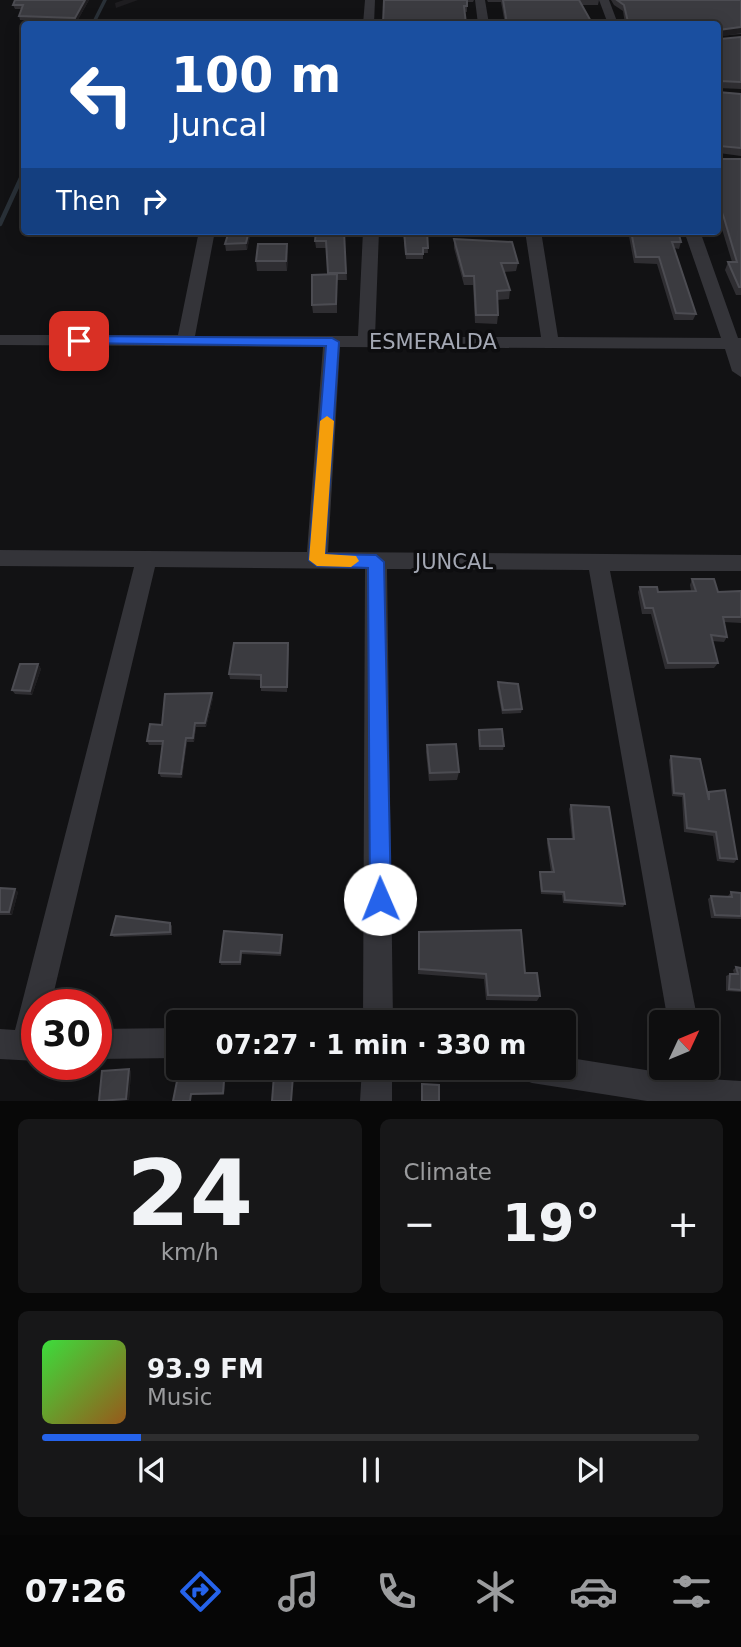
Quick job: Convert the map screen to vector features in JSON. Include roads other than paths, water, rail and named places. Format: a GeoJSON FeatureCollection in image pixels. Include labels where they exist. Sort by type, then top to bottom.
{"type":"FeatureCollection","features":[{"type":"Feature","properties":{"kind":"street"},"geometry":{"type":"LineString","coordinates":[[369,21],[370,0]]}},
{"type":"Feature","properties":{"kind":"street"},"geometry":{"type":"LineString","coordinates":[[480,0],[484,21]]}},
{"type":"Feature","properties":{"kind":"street"},"geometry":{"type":"LineString","coordinates":[[604,0],[612,21]]}},
{"type":"Feature","properties":{"kind":"street"},"geometry":{"type":"LineString","coordinates":[[185,341],[206,235]]}},
{"type":"Feature","properties":{"kind":"street"},"geometry":{"type":"LineString","coordinates":[[366,342],[371,235]]}},
{"type":"Feature","properties":{"kind":"street"},"geometry":{"type":"LineString","coordinates":[[534,235],[550,343]]}},
{"type":"Feature","properties":{"kind":"street"},"geometry":{"type":"LineString","coordinates":[[694,235],[736,344],[741,371]]}},
{"type":"Feature","properties":{"kind":"street","name":"ESMERALDA"},"geometry":{"type":"LineString","coordinates":[[0,340],[736,344]]}},
{"type":"Feature","properties":{"kind":"street"},"geometry":{"type":"LineString","coordinates":[[317,560],[332,342]]}},
{"type":"Feature","properties":{"kind":"street","name":"JUNCAL"},"geometry":{"type":"LineString","coordinates":[[0,558],[741,563]]}},
{"type":"Feature","properties":{"kind":"street"},"geometry":{"type":"LineString","coordinates":[[35,989],[146,560]]}},
{"type":"Feature","properties":{"kind":"street"},"geometry":{"type":"LineString","coordinates":[[376,562],[380,899],[378,1010]]}},
{"type":"Feature","properties":{"kind":"street"},"geometry":{"type":"LineString","coordinates":[[598,562],[681,1010]]}},
{"type":"Feature","properties":{"kind":"street"},"geometry":{"type":"LineString","coordinates":[[112,1044],[166,1043]]}},
{"type":"Feature","properties":{"kind":"street"},"geometry":{"type":"LineString","coordinates":[[576,1073],[695,1087],[741,1097]]}},
{"type":"Feature","properties":{"kind":"street"},"geometry":{"type":"LineString","coordinates":[[376,1101],[377,1080]]}},
{"type":"Feature","properties":{"kind":"waterway"},"geometry":{"type":"LineString","coordinates":[[94,21],[105,0]]}},
{"type":"Feature","properties":{"kind":"waterway"},"geometry":{"type":"LineString","coordinates":[[0,224],[21,178]]}}]}
